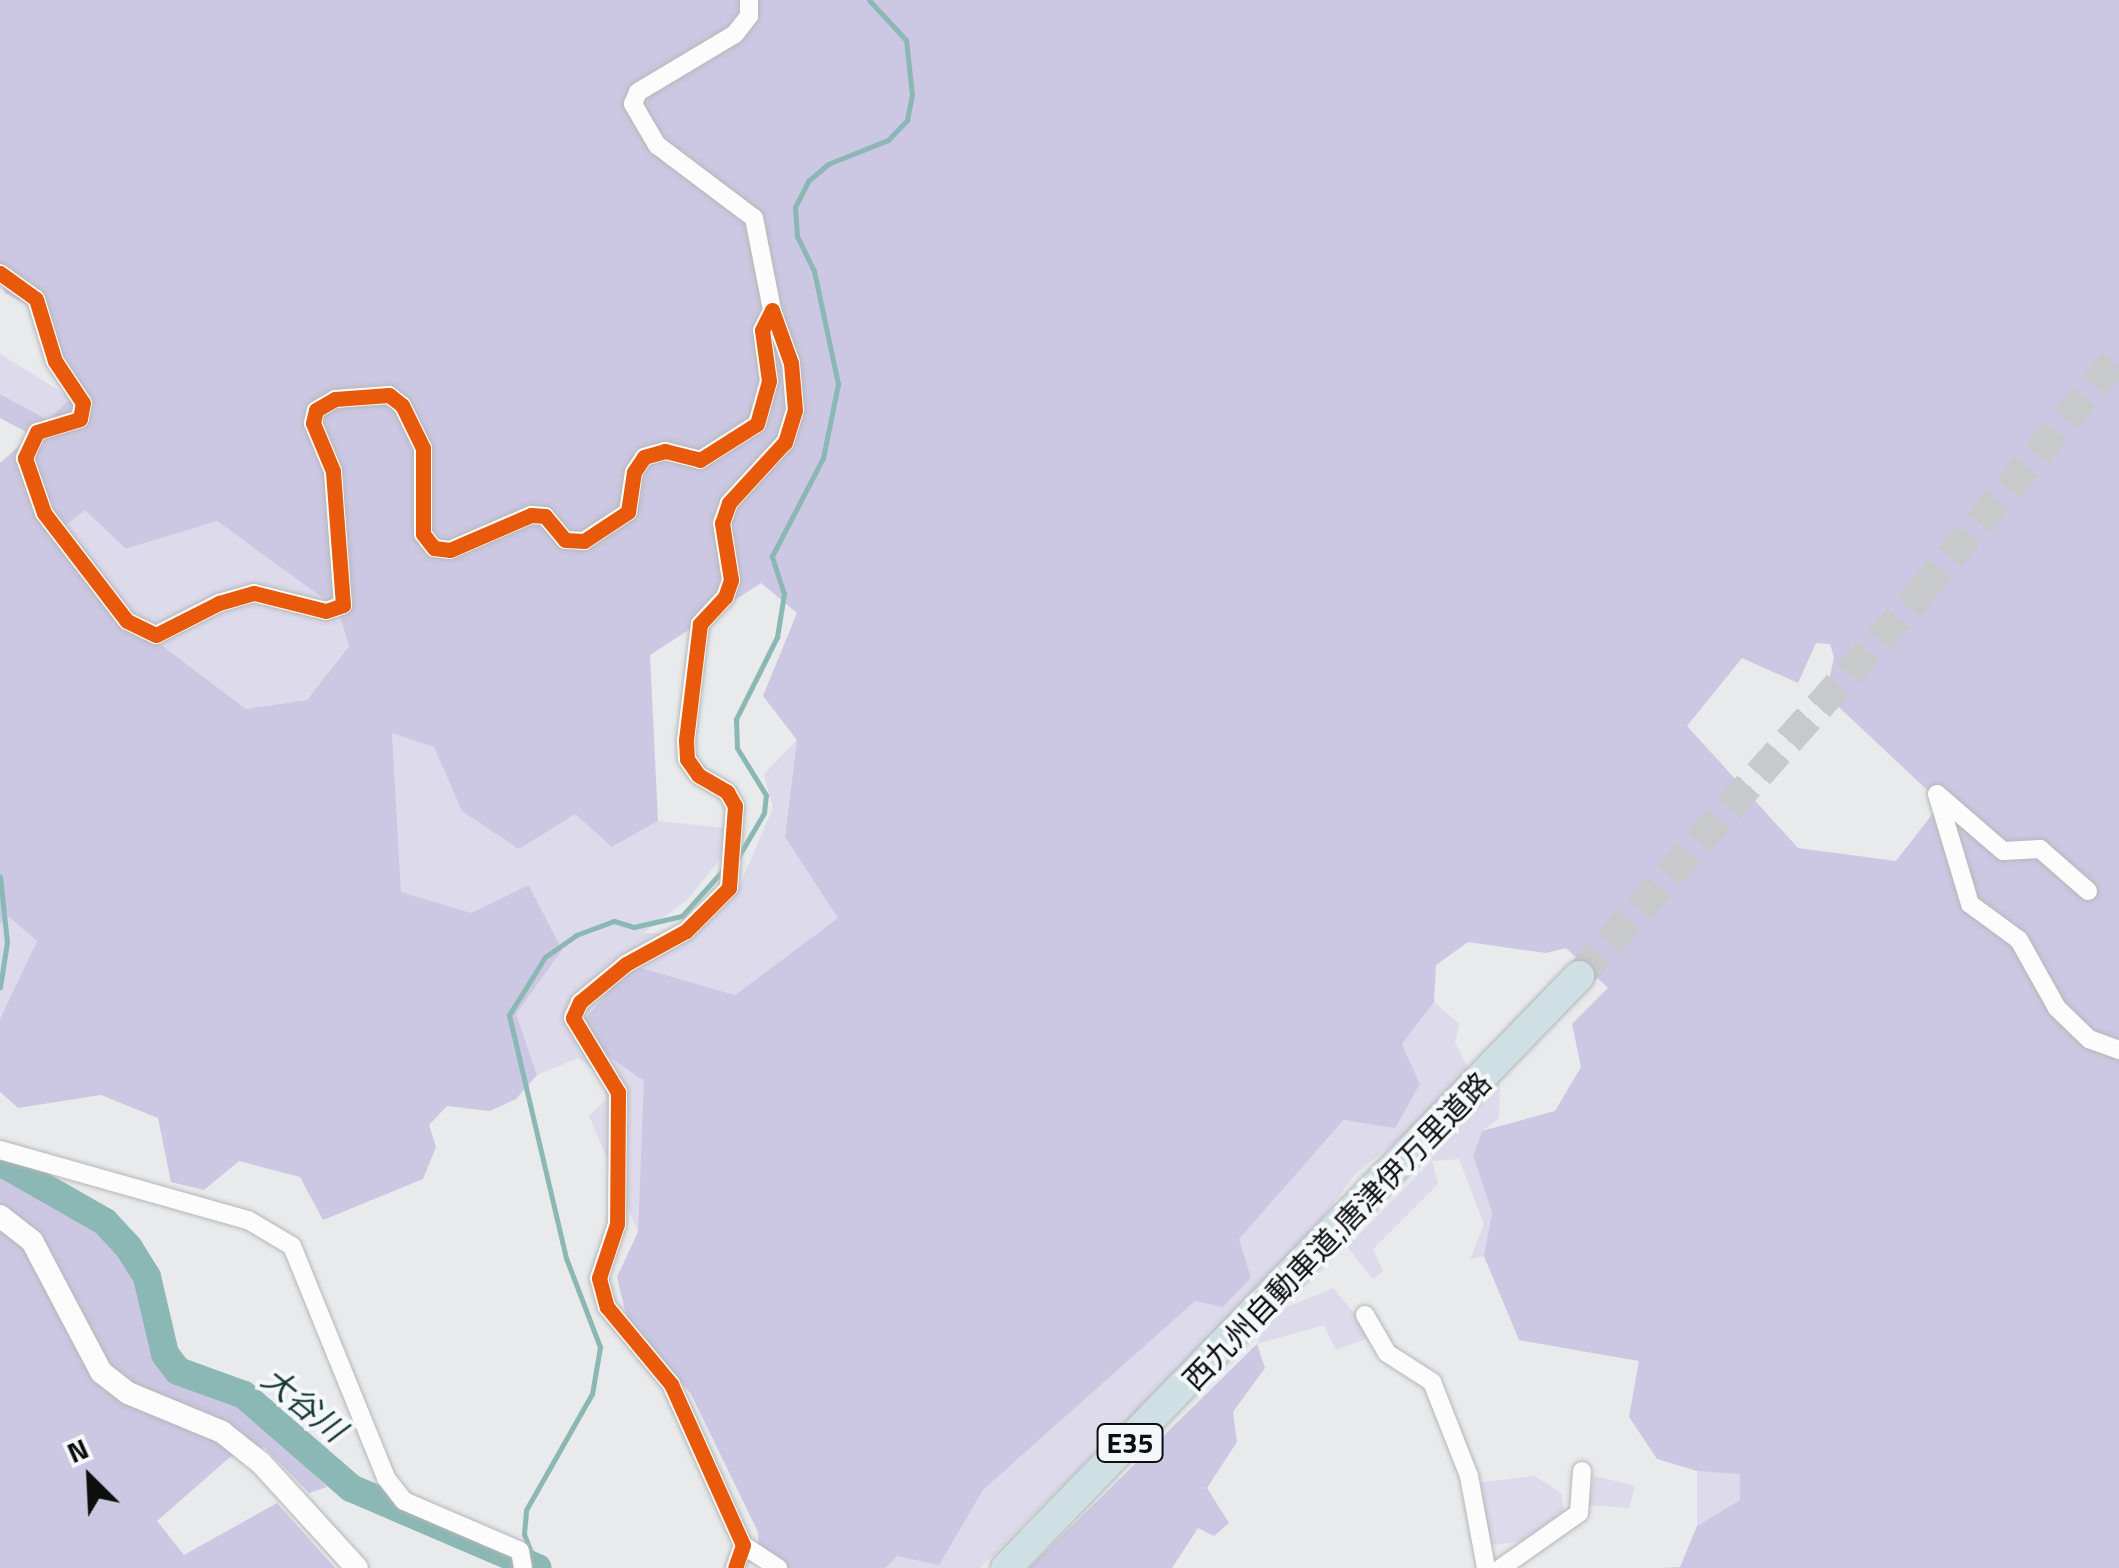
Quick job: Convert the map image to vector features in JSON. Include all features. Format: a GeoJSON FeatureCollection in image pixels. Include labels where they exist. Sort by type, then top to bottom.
{"type":"FeatureCollection","features":[{"type":"Feature","properties":{"kind":"highway","name":"西九州自動車道;唐津伊万里道路"},"geometry":{"type":"LineString","coordinates":[[1006,1568],[1339,1230],[1580,976]]}},
{"type":"Feature","properties":{"kind":"street"},"geometry":{"type":"LineString","coordinates":[[749,0],[749,16],[735,34],[638,92],[632,104],[657,146],[754,218],[772,310],[791,364],[795,410],[785,442],[730,503],[722,523],[731,580],[726,597],[700,624],[686,740],[687,759],[698,775],[727,792],[735,806],[732,874],[729,888],[686,932],[626,964],[580,1002],[573,1018],[618,1092],[617,1224],[600,1278],[607,1307],[671,1384],[743,1545],[778,1568]]}},
{"type":"Feature","properties":{"kind":"street"},"geometry":{"type":"LineString","coordinates":[[0,273],[36,298],[55,361],[84,403],[80,420],[37,432],[25,458],[44,512],[127,621],[156,635],[195,621],[219,602],[254,593],[326,611],[343,605],[334,471],[313,423],[316,410],[335,399],[389,395],[402,405],[423,448],[423,534],[434,548],[450,550],[530,515],[545,516],[565,540],[584,540],[628,512],[634,472],[644,458],[666,451],[700,460],[757,424],[768,381],[762,330],[772,310]]}},
{"type":"Feature","properties":{"kind":"street"},"geometry":{"type":"LineString","coordinates":[[2088,891],[2040,849],[2003,851],[1937,794],[1970,904],[2019,940],[2056,1008],[2089,1039],[2119,1050]]}},
{"type":"Feature","properties":{"kind":"street"},"geometry":{"type":"LineString","coordinates":[[0,1150],[248,1220],[292,1246],[386,1478],[404,1501],[520,1551],[524,1564]]}},
{"type":"Feature","properties":{"kind":"street"},"geometry":{"type":"LineString","coordinates":[[0,1216],[32,1241],[101,1372],[128,1393],[222,1432],[261,1462],[357,1568]]}},
{"type":"Feature","properties":{"kind":"street"},"geometry":{"type":"LineString","coordinates":[[1366,1315],[1388,1352],[1432,1382],[1469,1476],[1486,1568]]}},
{"type":"Feature","properties":{"kind":"street"},"geometry":{"type":"LineString","coordinates":[[1501,1568],[1579,1513],[1582,1470]]}},
{"type":"Feature","properties":{"kind":"street"},"geometry":{"type":"LineString","coordinates":[[735,1568],[743,1545]]}},
{"type":"Feature","properties":{"kind":"shaded area"},"geometry":{"type":"Polygon","coordinates":[[[0,0],[2119,0],[2119,1568],[1663,1568],[1680,1567],[1697,1526],[1740,1500],[1740,1474],[1697,1471],[1657,1459],[1629,1417],[1639,1361],[1519,1340],[1484,1256],[1492,1212],[1473,1156],[1482,1131],[1555,1111],[1581,1067],[1572,1024],[1608,988],[1566,948],[1546,953],[1468,942],[1436,965],[1434,1002],[1402,1044],[1420,1084],[1395,1128],[1344,1120],[1239,1239],[1251,1278],[1223,1307],[1195,1301],[983,1490],[939,1565],[897,1556],[885,1568],[760,1568],[758,1532],[691,1394],[627,1320],[617,1277],[638,1232],[644,1081],[574,1032],[631,965],[735,995],[838,918],[785,837],[797,740],[763,696],[797,613],[761,583],[650,655],[658,821],[612,847],[575,814],[519,849],[462,811],[434,747],[392,733],[401,892],[471,913],[529,885],[562,950],[516,1014],[537,1075],[516,1099],[490,1111],[447,1106],[429,1125],[436,1147],[423,1179],[323,1220],[300,1177],[239,1161],[204,1190],[171,1182],[158,1118],[101,1095],[18,1108],[0,1092],[0,1019],[37,941],[9,917],[0,923],[0,463],[32,435],[0,418],[0,394],[48,420],[71,398],[39,311],[5,293],[0,280],[0,0]],[[85,510],[61,529],[127,619],[246,709],[307,700],[349,646],[338,609],[217,521],[126,549],[85,510]],[[1816,643],[1798,683],[1742,658],[1687,726],[1798,848],[1896,861],[1941,803],[1826,695],[1834,657],[1830,644],[1816,643]]]}},
{"type":"Feature","properties":{"kind":"shaded area"},"geometry":{"type":"Polygon","coordinates":[[[0,354],[71,398],[48,420],[0,394],[0,354]]]}},
{"type":"Feature","properties":{"kind":"shaded area"},"geometry":{"type":"Polygon","coordinates":[[[85,510],[127,549],[217,521],[339,609],[349,645],[307,700],[246,709],[127,619],[60,529],[85,510]]]}},
{"type":"Feature","properties":{"kind":"shaded area"},"geometry":{"type":"Polygon","coordinates":[[[392,732],[434,747],[462,811],[575,814],[613,847],[658,821],[724,828],[720,859],[687,900],[643,933],[694,933],[738,889],[773,808],[764,774],[797,740],[785,837],[839,917],[735,995],[631,965],[575,1033],[645,1081],[638,1232],[589,1116],[606,1099],[602,1077],[578,1058],[537,1075],[516,1014],[562,950],[530,886],[471,914],[401,892],[392,732]]]}},
{"type":"Feature","properties":{"kind":"shaded area"},"geometry":{"type":"Polygon","coordinates":[[[9,917],[37,941],[0,1019],[0,923],[9,917]]]}},
{"type":"Feature","properties":{"kind":"shaded area"},"geometry":{"type":"Polygon","coordinates":[[[1434,1002],[1459,1024],[1455,1043],[1468,1067],[1480,1062],[1500,1080],[1499,1118],[1482,1131],[1473,1156],[1492,1212],[1484,1256],[1470,1260],[1484,1224],[1459,1159],[1432,1161],[1438,1184],[1373,1249],[1383,1271],[1373,1279],[1347,1247],[1431,1161],[1438,1142],[1419,1123],[1355,1174],[1273,1287],[1283,1309],[1333,1288],[1373,1336],[1336,1350],[1324,1325],[1257,1344],[1265,1325],[1243,1305],[980,1568],[885,1568],[896,1556],[939,1564],[983,1490],[1195,1300],[1238,1239],[1345,1120],[1395,1127],[1420,1084],[1402,1044],[1434,1002]]]}},
{"type":"Feature","properties":{"kind":"shaded area"},"geometry":{"type":"Polygon","coordinates":[[[11,1154],[101,1228],[143,1279],[160,1354],[174,1375],[237,1395],[327,1487],[309,1493],[264,1447],[230,1457],[157,1521],[184,1555],[277,1503],[335,1568],[0,1568],[0,1156],[11,1154]]]}},
{"type":"Feature","properties":{"kind":"shaded area"},"geometry":{"type":"Polygon","coordinates":[[[1257,1344],[1265,1368],[1233,1412],[1237,1442],[1207,1488],[1229,1523],[1214,1536],[1198,1528],[1172,1568],[1029,1568],[1257,1344]]]}},
{"type":"Feature","properties":{"kind":"shaded area"},"geometry":{"type":"Polygon","coordinates":[[[1697,1471],[1740,1473],[1740,1500],[1697,1526],[1697,1471]]]}},
{"type":"Feature","properties":{"kind":"shaded area"},"geometry":{"type":"Polygon","coordinates":[[[1535,1476],[1561,1493],[1564,1509],[1556,1526],[1539,1540],[1486,1545],[1477,1483],[1535,1476]]]}},
{"type":"Feature","properties":{"kind":"shaded area"},"geometry":{"type":"Polygon","coordinates":[[[1594,1476],[1635,1486],[1629,1508],[1589,1505],[1594,1476]]]}},
{"type":"Feature","properties":{"kind":"waterway"},"geometry":{"type":"LineString","coordinates":[[737,859],[764,813],[766,795],[737,748],[736,719],[777,637],[784,594],[772,556],[823,458],[838,384],[814,271],[797,236],[795,207],[808,181],[828,164],[888,140],[907,120],[912,95],[906,40],[869,0]]}},
{"type":"Feature","properties":{"kind":"waterway"},"geometry":{"type":"LineString","coordinates":[[537,1568],[524,1534],[526,1510],[592,1394],[600,1347],[566,1258],[509,1015],[545,957],[576,935],[614,921],[634,927],[682,916],[724,869]]}},
{"type":"Feature","properties":{"kind":"waterway"},"geometry":{"type":"LineString","coordinates":[[0,877],[7,942],[0,987]]}},
{"type":"Feature","properties":{"kind":"waterway","name":"大谷川"},"geometry":{"type":"LineString","coordinates":[[0,1162],[105,1222],[129,1248],[147,1277],[165,1354],[178,1371],[244,1395],[351,1488],[538,1568]]}},
{"type":"Feature","properties":{"kind":"tunnel"},"geometry":{"type":"LineString","coordinates":[[1579,976],[1921,592],[2119,356]]}},
{"type":"Feature","properties":{"kind":"cycle path"},"geometry":{"type":"LineString","coordinates":[[0,273],[36,299],[55,361],[83,403],[80,419],[37,432],[25,458],[44,513],[127,621],[156,635],[219,603],[254,593],[326,611],[343,605],[333,471],[313,423],[316,410],[335,399],[389,395],[402,405],[423,448],[423,534],[434,548],[450,550],[531,515],[545,516],[565,540],[584,541],[628,512],[634,472],[644,457],[665,451],[700,460],[757,424],[769,381],[762,330],[772,310],[791,363],[795,410],[785,442],[729,503],[722,523],[731,580],[725,597],[700,624],[686,740],[687,759],[698,775],[727,792],[735,806],[729,888],[686,931],[626,964],[580,1002],[573,1018],[618,1092],[617,1224],[599,1278],[607,1307],[671,1384],[743,1545],[735,1568]]}}]}
